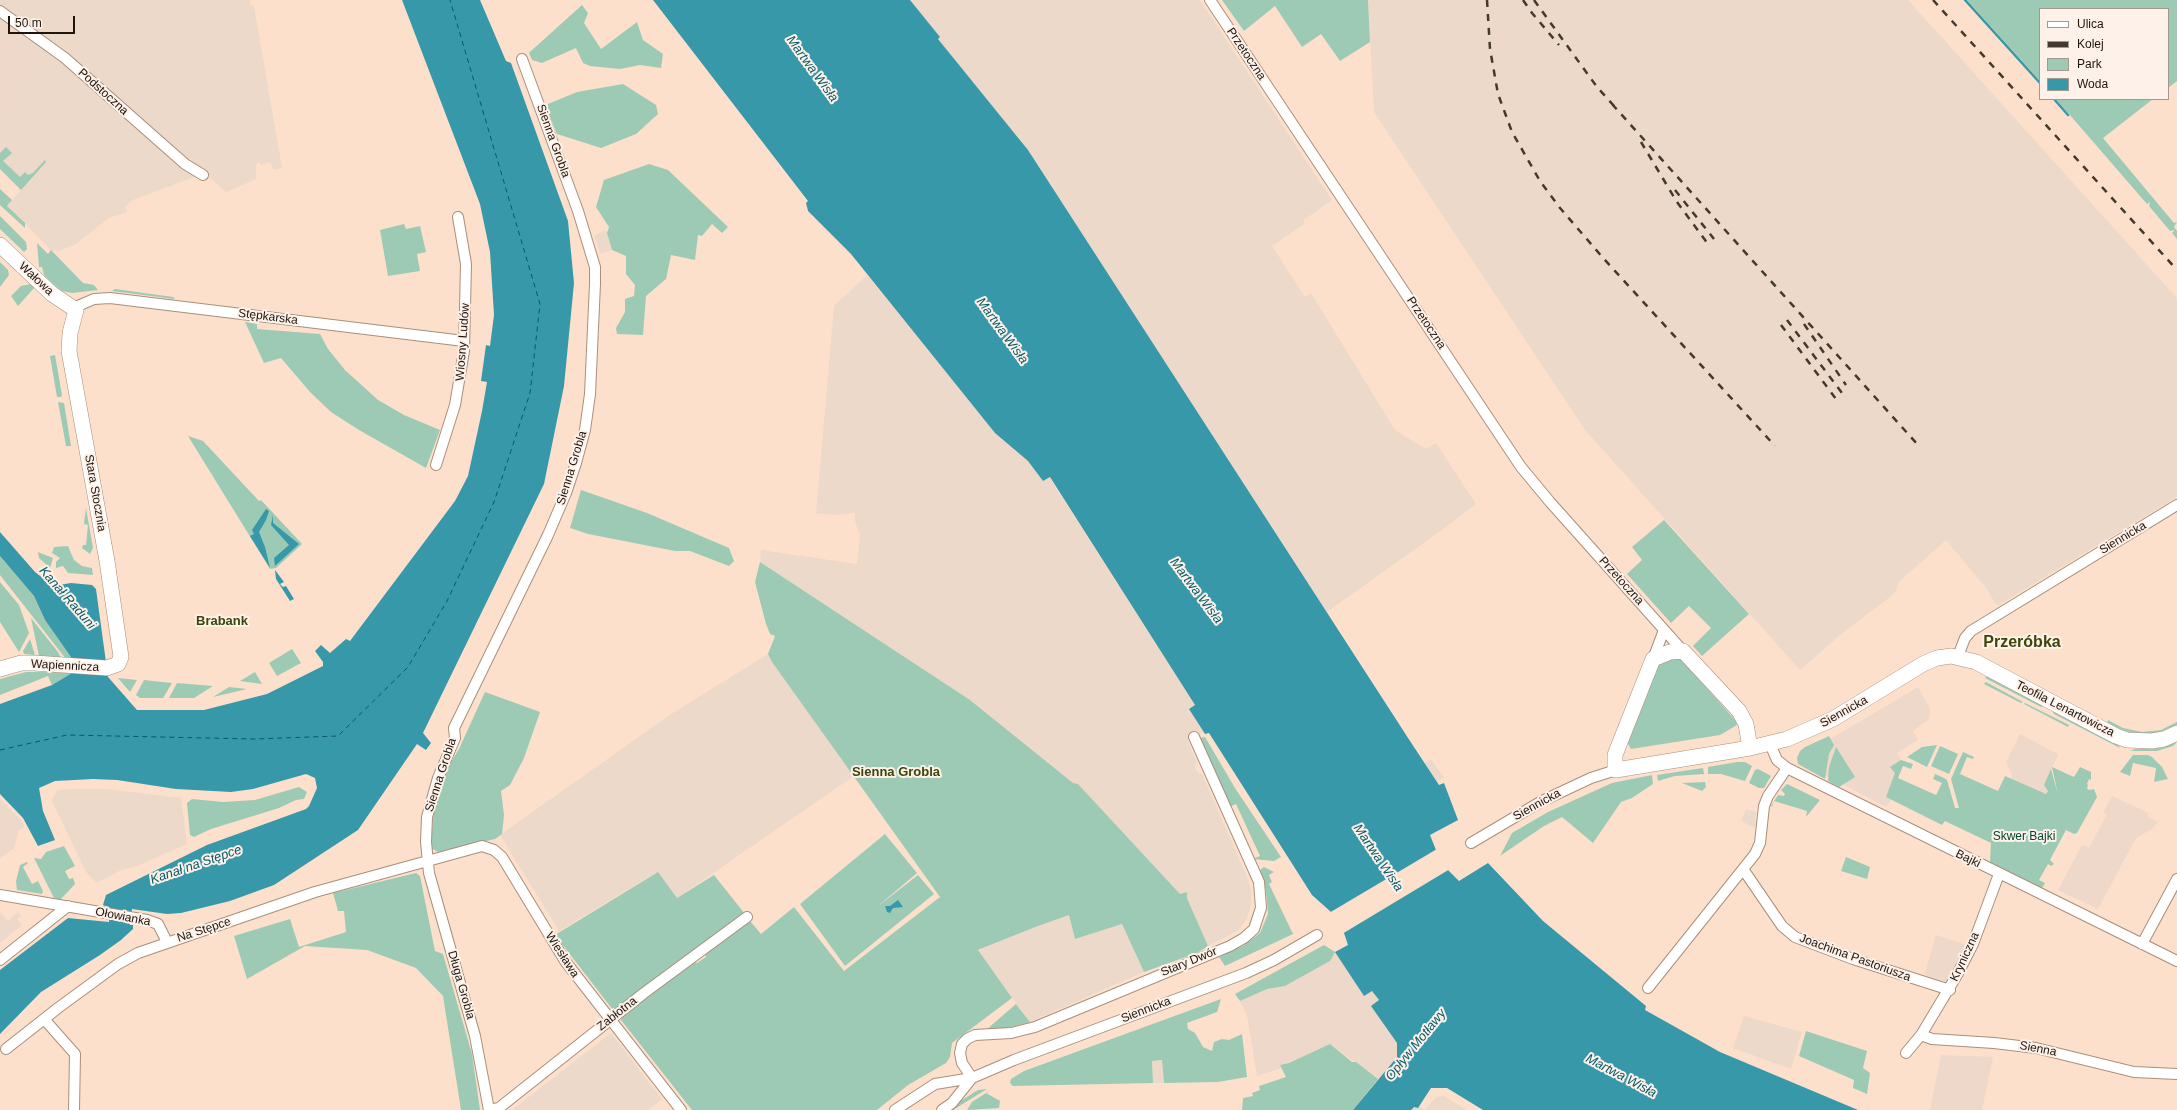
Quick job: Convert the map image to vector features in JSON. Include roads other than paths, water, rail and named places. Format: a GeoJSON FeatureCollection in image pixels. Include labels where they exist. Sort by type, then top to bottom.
{"type":"FeatureCollection","features":[{"type":"Feature","properties":{"kind":"street","name":"Przetoczna"},"geometry":{"type":"LineString","coordinates":[[1210,0],[1521,467],[1664,630],[1739,711],[1746,724],[1750,748]]}},
{"type":"Feature","properties":{"kind":"street","name":"Podstoczna"},"geometry":{"type":"LineString","coordinates":[[0,11],[64,58],[185,164],[203,175]]}},
{"type":"Feature","properties":{"kind":"street","name":"Sienna Grobla"},"geometry":{"type":"LineString","coordinates":[[427,861],[426,842],[428,812],[438,778],[455,738],[454,728],[559,513],[579,456],[588,409],[595,267],[570,186],[522,59]]}},
{"type":"Feature","properties":{"kind":"street","name":"Wiosny Ludów"},"geometry":{"type":"LineString","coordinates":[[436,465],[455,405],[462,373],[466,264],[458,217]]}},
{"type":"Feature","properties":{"kind":"street","name":"Wałowa"},"geometry":{"type":"LineString","coordinates":[[0,245],[52,294],[76,310]]}},
{"type":"Feature","properties":{"kind":"street","name":"Stępkarska"},"geometry":{"type":"LineString","coordinates":[[76,310],[80,305],[94,299],[110,298],[464,341]]}},
{"type":"Feature","properties":{"kind":"street","name":"Stara Stocznia"},"geometry":{"type":"LineString","coordinates":[[76,310],[70,333],[69,351],[107,561],[121,650],[118,664],[107,668]]}},
{"type":"Feature","properties":{"kind":"street","name":"Siennicka"},"geometry":{"type":"LineString","coordinates":[[1471,842],[1542,801],[1591,778],[1616,770],[1770,744],[1802,734],[1833,719],[1930,660],[1958,656],[1965,638],[1971,631],[2177,505]]}},
{"type":"Feature","properties":{"kind":"street"},"geometry":{"type":"LineString","coordinates":[[1616,770],[1615,755],[1664,630]]}},
{"type":"Feature","properties":{"kind":"street"},"geometry":{"type":"LineString","coordinates":[[1653,659],[1664,653],[1683,651]]}},
{"type":"Feature","properties":{"kind":"street","name":"Teofila Lenartowicza"},"geometry":{"type":"LineString","coordinates":[[1958,656],[1976,662],[2116,736],[2127,740],[2152,741],[2164,739],[2177,733]]}},
{"type":"Feature","properties":{"kind":"street","name":"Wapiennicza"},"geometry":{"type":"LineString","coordinates":[[0,669],[21,663],[107,668]]}},
{"type":"Feature","properties":{"kind":"street","name":"Stary Dwór"},"geometry":{"type":"LineString","coordinates":[[972,1078],[962,1063],[960,1052],[962,1044],[967,1039],[975,1035],[1011,1033],[1035,1027],[1230,946],[1244,938],[1254,929],[1261,908],[1259,882],[1194,737]]}},
{"type":"Feature","properties":{"kind":"street","name":"Bajki"},"geometry":{"type":"LineString","coordinates":[[1770,744],[1777,760],[1787,768],[2177,961]]}},
{"type":"Feature","properties":{"kind":"street"},"geometry":{"type":"LineString","coordinates":[[1648,988],[1759,848],[1762,812],[1768,796],[1787,768]]}},
{"type":"Feature","properties":{"kind":"street","name":"Wiesława"},"geometry":{"type":"LineString","coordinates":[[427,861],[482,846],[494,850],[502,857],[565,961],[609,1020],[681,1110]]}},
{"type":"Feature","properties":{"kind":"street","name":"Na Stępce"},"geometry":{"type":"LineString","coordinates":[[6,1049],[118,964],[138,953],[316,892],[427,861]]}},
{"type":"Feature","properties":{"kind":"street","name":"Długa Grobla"},"geometry":{"type":"LineString","coordinates":[[427,861],[439,912],[475,1036],[489,1110]]}},
{"type":"Feature","properties":{"kind":"street","name":"Joachima Pastoriusza"},"geometry":{"type":"LineString","coordinates":[[1743,869],[1782,926],[1795,936],[1853,959],[1950,990]]}},
{"type":"Feature","properties":{"kind":"street","name":"Kryniczna"},"geometry":{"type":"LineString","coordinates":[[1921,1035],[1950,990],[1973,944],[1999,874]]}},
{"type":"Feature","properties":{"kind":"street"},"geometry":{"type":"LineString","coordinates":[[2142,944],[2177,879]]}},
{"type":"Feature","properties":{"kind":"street","name":"Ołowianka"},"geometry":{"type":"LineString","coordinates":[[0,895],[132,917],[158,924],[167,942]]}},
{"type":"Feature","properties":{"kind":"street"},"geometry":{"type":"LineString","coordinates":[[0,960],[68,906]]}},
{"type":"Feature","properties":{"kind":"street","name":"Zabłotna"},"geometry":{"type":"LineString","coordinates":[[489,1110],[499,1108],[609,1020],[747,917]]}},
{"type":"Feature","properties":{"kind":"street","name":"Siennicka"},"geometry":{"type":"LineString","coordinates":[[895,1110],[935,1084],[972,1078],[1014,1060],[1230,979],[1274,960],[1318,935]]}},
{"type":"Feature","properties":{"kind":"street"},"geometry":{"type":"LineString","coordinates":[[44,1019],[75,1054],[74,1110]]}},
{"type":"Feature","properties":{"kind":"street"},"geometry":{"type":"LineString","coordinates":[[1906,1053],[1921,1035]]}},
{"type":"Feature","properties":{"kind":"street","name":"Sienna"},"geometry":{"type":"LineString","coordinates":[[1921,1035],[1932,1039],[1994,1043],[2036,1048],[2134,1072],[2177,1074]]}},
{"type":"Feature","properties":{"kind":"street","name":"Siennicka"},"geometry":{"type":"LineString","coordinates":[[942,1110],[952,1103],[972,1078]]}},
{"type":"Feature","properties":{"kind":"water"},"geometry":{"type":"Polygon","coordinates":[[[402,0],[480,0],[506,61],[511,63],[568,221],[574,283],[564,386],[544,484],[423,733],[431,743],[426,750],[417,744],[358,830],[274,885],[230,901],[181,913],[167,914],[132,909],[130,925],[133,925],[133,929],[121,940],[100,955],[41,992],[0,1034],[0,970],[68,918],[109,922],[110,908],[103,905],[106,895],[207,845],[306,809],[309,806],[317,788],[315,778],[306,774],[253,789],[231,792],[176,789],[117,780],[93,779],[55,781],[39,788],[43,811],[55,840],[38,846],[23,818],[0,794],[0,704],[52,685],[72,673],[73,660],[45,620],[34,596],[0,556],[0,532],[35,572],[53,586],[71,583],[92,585],[96,589],[108,677],[137,710],[204,710],[267,694],[323,666],[323,662],[315,651],[321,645],[330,653],[346,639],[350,641],[455,501],[468,476],[487,382],[481,381],[486,345],[490,346],[494,315],[490,252],[480,204],[402,0]]]}},
{"type":"Feature","properties":{"kind":"water"},"geometry":{"type":"Polygon","coordinates":[[[653,0],[910,0],[940,37],[938,39],[1028,150],[1410,741],[1439,785],[1444,783],[1458,820],[1430,835],[1436,850],[1448,870],[1459,881],[1488,863],[1543,921],[1646,1006],[1645,1010],[1720,1052],[1858,1110],[1483,1110],[1447,1088],[1431,1088],[1418,1108],[1414,1107],[1411,1110],[1353,1110],[1397,1057],[1397,1043],[1371,1006],[1379,1000],[1372,991],[1364,996],[1335,952],[1348,945],[1344,933],[1331,912],[1312,895],[1209,733],[1205,734],[1189,709],[1195,705],[1050,477],[1043,481],[1028,461],[995,433],[851,254],[808,211],[806,203],[808,201],[653,0]]]}},
{"type":"Feature","properties":{"kind":"water"},"geometry":{"type":"Polygon","coordinates":[[[266,509],[269,511],[259,532],[265,547],[270,568],[250,536],[254,534],[252,530],[266,509]]]}},
{"type":"Feature","properties":{"kind":"water"},"geometry":{"type":"Polygon","coordinates":[[[273,515],[273,523],[299,544],[275,566],[274,558],[289,545],[271,525],[273,515]]]}},
{"type":"Feature","properties":{"kind":"water"},"geometry":{"type":"Polygon","coordinates":[[[275,570],[284,582],[280,584],[283,587],[286,586],[294,599],[290,601],[276,579],[275,570]]]}},
{"type":"Feature","properties":{"kind":"water"},"geometry":{"type":"Polygon","coordinates":[[[898,900],[903,907],[893,908],[890,913],[887,912],[885,906],[890,906],[898,900]]]}},
{"type":"Feature","properties":{"kind":"waterway"},"geometry":{"type":"LineString","coordinates":[[1965,0],[2039,82]]}},
{"type":"Feature","properties":{"kind":"waterway"},"geometry":{"type":"LineString","coordinates":[[2055,100],[2068,115]]}},
{"type":"Feature","properties":{"kind":"railway"},"geometry":{"type":"LineString","coordinates":[[1487,0],[1490,49],[1498,94],[1512,132],[1540,181],[1560,208],[1604,259],[1775,446]]}},
{"type":"Feature","properties":{"kind":"railway"},"geometry":{"type":"LineString","coordinates":[[1523,0],[1559,45]]}},
{"type":"Feature","properties":{"kind":"railway"},"geometry":{"type":"LineString","coordinates":[[1534,0],[1597,87],[1615,107]]}},
{"type":"Feature","properties":{"kind":"railway"},"geometry":{"type":"LineString","coordinates":[[1933,0],[2177,270]]}},
{"type":"Feature","properties":{"kind":"railway"},"geometry":{"type":"LineString","coordinates":[[1612,104],[1918,445]]}},
{"type":"Feature","properties":{"kind":"railway"},"geometry":{"type":"LineString","coordinates":[[1641,142],[1677,202],[1708,244]]}},
{"type":"Feature","properties":{"kind":"railway"},"geometry":{"type":"LineString","coordinates":[[1675,190],[1714,239]]}},
{"type":"Feature","properties":{"kind":"railway"},"geometry":{"type":"LineString","coordinates":[[1787,320],[1842,393]]}},
{"type":"Feature","properties":{"kind":"railway"},"geometry":{"type":"LineString","coordinates":[[1804,324],[1846,385]]}},
{"type":"Feature","properties":{"kind":"railway"},"geometry":{"type":"LineString","coordinates":[[1781,325],[1836,399]]}},
{"type":"Feature","properties":{"kind":"district","name":"Brabank"},"geometry":{"type":"Point","coordinates":[222,621]}},
{"type":"Feature","properties":{"kind":"district","name":"Przeróbka"},"geometry":{"type":"Point","coordinates":[2022,643]}},
{"type":"Feature","properties":{"kind":"district","name":"Sienna Grobla"},"geometry":{"type":"Point","coordinates":[896,772]}},
{"type":"Feature","properties":{"kind":"water label","name":"Martwa Wisła"},"geometry":{"type":"Point","coordinates":[812,69]}},
{"type":"Feature","properties":{"kind":"water label","name":"Martwa Wisła"},"geometry":{"type":"Point","coordinates":[1002,331]}},
{"type":"Feature","properties":{"kind":"water label","name":"Martwa Wisła"},"geometry":{"type":"Point","coordinates":[1196,591]}},
{"type":"Feature","properties":{"kind":"water label","name":"Kanał Raduni"},"geometry":{"type":"Point","coordinates":[67,598]}},
{"type":"Feature","properties":{"kind":"water label","name":"Martwa Wisła"},"geometry":{"type":"Point","coordinates":[1378,858]}},
{"type":"Feature","properties":{"kind":"water label","name":"Kanał na Stępce"},"geometry":{"type":"Point","coordinates":[196,865]}},
{"type":"Feature","properties":{"kind":"water label","name":"Opływ Motławy"},"geometry":{"type":"Point","coordinates":[1416,1045]}},
{"type":"Feature","properties":{"kind":"water label","name":"Martwa Wisła"},"geometry":{"type":"Point","coordinates":[1621,1076]}},
{"type":"Feature","properties":{"kind":"park label","name":"Skwer Bajki"},"geometry":{"type":"Point","coordinates":[2024,837]}}]}
